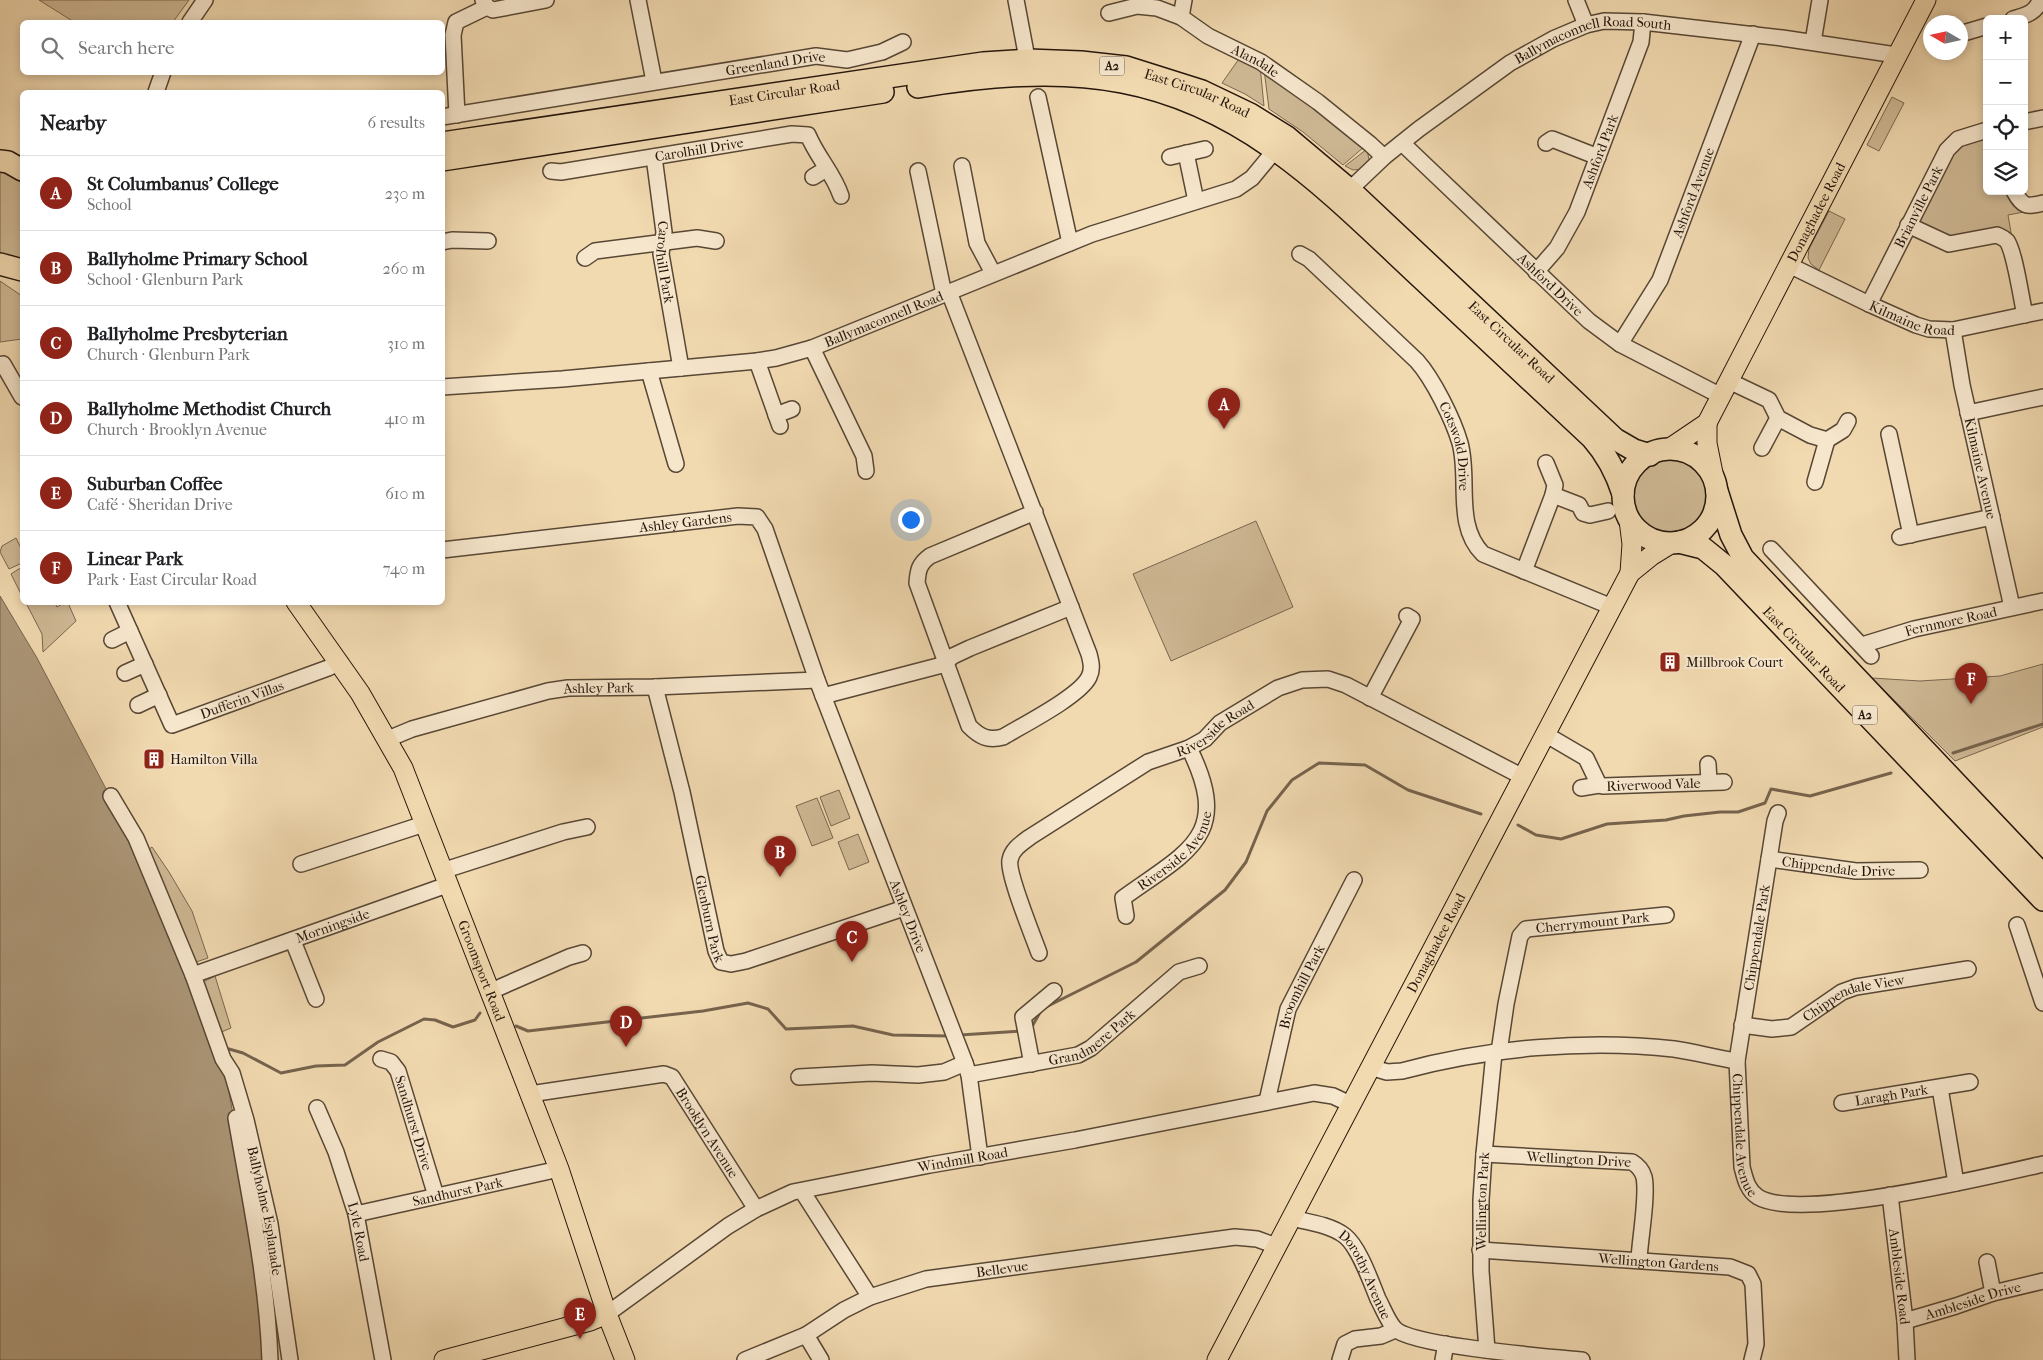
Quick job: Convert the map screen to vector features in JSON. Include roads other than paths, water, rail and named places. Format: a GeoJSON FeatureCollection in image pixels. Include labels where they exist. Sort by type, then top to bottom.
{"type":"FeatureCollection","features":[{"type":"Feature","properties":{"kind":"highway","name":"East Circular Road"},"geometry":{"type":"LineString","coordinates":[[445,143],[966,66],[1029,68],[1123,82],[1197,105],[1281,143],[1344,195],[1615,439],[1634,450],[1650,455]]}},
{"type":"Feature","properties":{"kind":"highway","name":"East Circular Road"},"geometry":{"type":"LineString","coordinates":[[445,160],[1029,68]]}},
{"type":"Feature","properties":{"kind":"highway","name":"East Circular Road"},"geometry":{"type":"LineString","coordinates":[[1344,195],[1592,438],[1603,450],[1615,469],[1623,494]]}},
{"type":"Feature","properties":{"kind":"highway"},"geometry":{"type":"LineString","coordinates":[[1623,494],[1625,481],[1639,460],[1660,450],[1670,448]]}},
{"type":"Feature","properties":{"kind":"highway","name":"A2"},"geometry":{"type":"LineString","coordinates":[[1670,448],[1684,450],[1697,457],[1707,466],[1716,485]]}},
{"type":"Feature","properties":{"kind":"highway","name":"East Circular Road"},"geometry":{"type":"LineString","coordinates":[[1716,485],[1732,535],[1743,558],[2043,875]]}},
{"type":"Feature","properties":{"kind":"highway"},"geometry":{"type":"LineString","coordinates":[[1675,543],[1692,538],[1712,518],[1716,505],[1716,485]]}},
{"type":"Feature","properties":{"kind":"highway","name":"A2"},"geometry":{"type":"LineString","coordinates":[[1623,494],[1624,507],[1637,530],[1659,542],[1675,543]]}},
{"type":"Feature","properties":{"kind":"highway","name":"East Circular Road"},"geometry":{"type":"LineString","coordinates":[[1675,543],[1703,548],[1724,565],[2043,900]]}},
{"type":"Feature","properties":{"kind":"main road","name":"Donaghadee Road"},"geometry":{"type":"LineString","coordinates":[[1716,485],[1707,443],[1708,423],[1926,0]]}},
{"type":"Feature","properties":{"kind":"main road"},"geometry":{"type":"LineString","coordinates":[[9,267],[20,280]]}},
{"type":"Feature","properties":{"kind":"main road"},"geometry":{"type":"LineString","coordinates":[[1670,448],[1708,423]]}},
{"type":"Feature","properties":{"kind":"main road","name":"Donaghadee Road"},"geometry":{"type":"LineString","coordinates":[[1217,1360],[1630,573],[1632,544],[1630,520]]}},
{"type":"Feature","properties":{"kind":"main road"},"geometry":{"type":"LineString","coordinates":[[1630,573],[1651,556],[1675,543]]}},
{"type":"Feature","properties":{"kind":"main road","name":"Groomsport Road"},"geometry":{"type":"LineString","coordinates":[[298,605],[340,662],[388,739],[403,768],[559,1169],[607,1314],[625,1360]]}},
{"type":"Feature","properties":{"kind":"main road"},"geometry":{"type":"LineString","coordinates":[[444,1360],[590,1321],[607,1314]]}},
{"type":"Feature","properties":{"kind":"street"},"geometry":{"type":"LineString","coordinates":[[192,20],[205,0]]}},
{"type":"Feature","properties":{"kind":"street"},"geometry":{"type":"LineString","coordinates":[[450,116],[453,35],[456,22],[485,3],[493,10],[546,0]]}},
{"type":"Feature","properties":{"kind":"street"},"geometry":{"type":"LineString","coordinates":[[638,0],[654,82]]}},
{"type":"Feature","properties":{"kind":"street"},"geometry":{"type":"LineString","coordinates":[[1016,0],[1029,68]]}},
{"type":"Feature","properties":{"kind":"street"},"geometry":{"type":"LineString","coordinates":[[1182,16],[1184,0]]}},
{"type":"Feature","properties":{"kind":"street"},"geometry":{"type":"LineString","coordinates":[[1576,0],[1586,25]]}},
{"type":"Feature","properties":{"kind":"street"},"geometry":{"type":"LineString","coordinates":[[1813,42],[1820,0]]}},
{"type":"Feature","properties":{"kind":"street"},"geometry":{"type":"LineString","coordinates":[[2026,15],[2037,9],[2040,0]]}},
{"type":"Feature","properties":{"kind":"street","name":"Alandale"},"geometry":{"type":"LineString","coordinates":[[1109,13],[1138,6],[1157,8],[1182,16],[1208,36],[1261,62],[1318,102],[1384,157]]}},
{"type":"Feature","properties":{"kind":"street","name":"Ballymaconnell Road South"},"geometry":{"type":"LineString","coordinates":[[1344,195],[1384,157],[1418,129],[1510,63],[1553,39],[1586,25],[1604,21],[1642,22],[1753,34],[1896,55]]}},
{"type":"Feature","properties":{"kind":"street","name":"Ashford Park"},"geometry":{"type":"LineString","coordinates":[[1536,272],[1557,248],[1577,212],[1641,42],[1642,22]]}},
{"type":"Feature","properties":{"kind":"street"},"geometry":{"type":"LineString","coordinates":[[1968,32],[1983,27]]}},
{"type":"Feature","properties":{"kind":"street","name":"Ashford Avenue"},"geometry":{"type":"LineString","coordinates":[[1620,344],[1660,280],[1753,34]]}},
{"type":"Feature","properties":{"kind":"street","name":"Greenland Drive"},"geometry":{"type":"LineString","coordinates":[[450,116],[816,56],[847,60],[882,52],[895,41]]}},
{"type":"Feature","properties":{"kind":"street"},"geometry":{"type":"LineString","coordinates":[[157,90],[162,75]]}},
{"type":"Feature","properties":{"kind":"street"},"geometry":{"type":"LineString","coordinates":[[1038,98],[1070,243]]}},
{"type":"Feature","properties":{"kind":"street"},"geometry":{"type":"LineString","coordinates":[[2028,121],[2043,118]]}},
{"type":"Feature","properties":{"kind":"street","name":"Brianville Park"},"geometry":{"type":"LineString","coordinates":[[1869,304],[1947,150],[1958,138],[1983,131]]}},
{"type":"Feature","properties":{"kind":"street","name":"Carolhill Drive"},"geometry":{"type":"LineString","coordinates":[[551,171],[561,172],[792,134],[808,135],[815,152],[837,184],[841,196]]}},
{"type":"Feature","properties":{"kind":"street"},"geometry":{"type":"LineString","coordinates":[[1546,143],[1552,139],[1598,157]]}},
{"type":"Feature","properties":{"kind":"street","name":"Ballymaconnell Road"},"geometry":{"type":"LineString","coordinates":[[445,386],[757,362],[812,348],[1100,231],[1224,193],[1252,178],[1281,143]]}},
{"type":"Feature","properties":{"kind":"street","name":"Ashford Drive"},"geometry":{"type":"LineString","coordinates":[[1402,143],[1589,321],[1620,344],[1725,388],[1769,400],[1778,418]]}},
{"type":"Feature","properties":{"kind":"street"},"geometry":{"type":"LineString","coordinates":[[1170,157],[1206,149]]}},
{"type":"Feature","properties":{"kind":"street"},"geometry":{"type":"LineString","coordinates":[[1186,154],[1196,201]]}},
{"type":"Feature","properties":{"kind":"street","name":"Carolhill Park"},"geometry":{"type":"LineString","coordinates":[[654,157],[664,232],[661,254],[681,368]]}},
{"type":"Feature","properties":{"kind":"street"},"geometry":{"type":"LineString","coordinates":[[962,166],[977,243],[993,273]]}},
{"type":"Feature","properties":{"kind":"street"},"geometry":{"type":"LineString","coordinates":[[813,177],[826,169]]}},
{"type":"Feature","properties":{"kind":"street"},"geometry":{"type":"LineString","coordinates":[[918,171],[946,293],[1035,512],[1092,664],[1090,676],[1081,688],[1003,737],[992,740],[978,735],[969,726],[949,659],[917,583],[918,570],[923,561],[930,556],[1035,512]]}},
{"type":"Feature","properties":{"kind":"street"},"geometry":{"type":"LineString","coordinates":[[2016,195],[2020,202],[2028,206],[2043,203]]}},
{"type":"Feature","properties":{"kind":"street"},"geometry":{"type":"LineString","coordinates":[[1908,225],[1949,244],[1997,235],[2003,237],[2008,243],[2012,257],[2025,315]]}},
{"type":"Feature","properties":{"kind":"street"},"geometry":{"type":"LineString","coordinates":[[445,241],[467,234],[488,241]]}},
{"type":"Feature","properties":{"kind":"street"},"geometry":{"type":"LineString","coordinates":[[585,258],[595,251],[662,242],[697,238],[716,241]]}},
{"type":"Feature","properties":{"kind":"street","name":"Cotswold Drive"},"geometry":{"type":"LineString","coordinates":[[1300,254],[1309,258],[1417,360],[1427,372],[1460,443],[1468,535],[1473,545],[1482,554],[1612,607]]}},
{"type":"Feature","properties":{"kind":"street","name":"Kilmaine Road"},"geometry":{"type":"LineString","coordinates":[[1789,265],[1869,304],[1929,329],[1953,330],[2043,311]]}},
{"type":"Feature","properties":{"kind":"street","name":"Kilmaine Avenue"},"geometry":{"type":"LineString","coordinates":[[1953,330],[1968,413],[2012,607]]}},
{"type":"Feature","properties":{"kind":"street"},"geometry":{"type":"LineString","coordinates":[[812,348],[864,456],[866,471]]}},
{"type":"Feature","properties":{"kind":"street"},"geometry":{"type":"LineString","coordinates":[[757,362],[778,420],[792,409]]}},
{"type":"Feature","properties":{"kind":"street"},"geometry":{"type":"LineString","coordinates":[[3,364],[20,394]]}},
{"type":"Feature","properties":{"kind":"street"},"geometry":{"type":"LineString","coordinates":[[649,371],[676,464]]}},
{"type":"Feature","properties":{"kind":"street"},"geometry":{"type":"LineString","coordinates":[[1968,413],[2043,397]]}},
{"type":"Feature","properties":{"kind":"street"},"geometry":{"type":"LineString","coordinates":[[1762,448],[1778,418],[1810,435],[1827,440]]}},
{"type":"Feature","properties":{"kind":"street"},"geometry":{"type":"LineString","coordinates":[[1815,482],[1827,440],[1843,430],[1848,421]]}},
{"type":"Feature","properties":{"kind":"street"},"geometry":{"type":"LineString","coordinates":[[1889,434],[1906,536],[1992,517]]}},
{"type":"Feature","properties":{"kind":"street"},"geometry":{"type":"LineString","coordinates":[[1524,571],[1553,495],[1555,484],[1546,463]]}},
{"type":"Feature","properties":{"kind":"street"},"geometry":{"type":"LineString","coordinates":[[1553,495],[1579,505],[1581,518],[1608,511]]}},
{"type":"Feature","properties":{"kind":"street","name":"Ashley Gardens"},"geometry":{"type":"LineString","coordinates":[[445,550],[738,516],[756,517],[765,529],[817,680]]}},
{"type":"Feature","properties":{"kind":"street","name":"Fernmore Road"},"geometry":{"type":"LineString","coordinates":[[1770,549],[1866,650],[1914,629],[2043,601]]}},
{"type":"Feature","properties":{"kind":"street","name":"Dufferin Villas"},"geometry":{"type":"LineString","coordinates":[[118,605],[172,725],[340,662]]}},
{"type":"Feature","properties":{"kind":"street"},"geometry":{"type":"LineString","coordinates":[[823,696],[942,665],[949,659],[1071,607]]}},
{"type":"Feature","properties":{"kind":"street"},"geometry":{"type":"LineString","coordinates":[[1370,698],[1412,619],[1407,616]]}},
{"type":"Feature","properties":{"kind":"street"},"geometry":{"type":"LineString","coordinates":[[112,640],[130,631]]}},
{"type":"Feature","properties":{"kind":"street"},"geometry":{"type":"LineString","coordinates":[[125,673],[145,664]]}},
{"type":"Feature","properties":{"kind":"street","name":"Riverside Road"},"geometry":{"type":"LineString","coordinates":[[1038,953],[1009,861],[1013,852],[1030,837],[1148,762],[1189,748],[1205,739],[1220,723],[1278,688],[1302,680],[1328,679],[1346,685],[1523,777]]}},
{"type":"Feature","properties":{"kind":"street","name":"Ashley Park"},"geometry":{"type":"LineString","coordinates":[[388,739],[412,729],[548,691],[568,688],[817,680]]}},
{"type":"Feature","properties":{"kind":"street","name":"Ashley Drive"},"geometry":{"type":"LineString","coordinates":[[817,680],[967,1069],[980,1157]]}},
{"type":"Feature","properties":{"kind":"street","name":"Glenburn Park"},"geometry":{"type":"LineString","coordinates":[[655,686],[682,792],[716,951],[721,962],[731,964],[746,961],[904,908]]}},
{"type":"Feature","properties":{"kind":"street"},"geometry":{"type":"LineString","coordinates":[[138,705],[159,695]]}},
{"type":"Feature","properties":{"kind":"street","name":"Riverwood Vale"},"geometry":{"type":"LineString","coordinates":[[1545,734],[1586,758],[1599,785]]}},
{"type":"Feature","properties":{"kind":"street","name":"Riverside Avenue"},"geometry":{"type":"LineString","coordinates":[[1126,916],[1123,898],[1185,853],[1199,838],[1205,826],[1207,813],[1206,793],[1201,771],[1189,748]]}},
{"type":"Feature","properties":{"kind":"street","name":"Riverwood Vale"},"geometry":{"type":"LineString","coordinates":[[1582,788],[1599,785],[1716,782],[1708,764]]}},
{"type":"Feature","properties":{"kind":"street","name":"Ballyholme Esplanade"},"geometry":{"type":"LineString","coordinates":[[111,796],[136,838],[217,1039],[246,1120],[270,1224],[290,1360]]}},
{"type":"Feature","properties":{"kind":"street","name":"Chippendale Park"},"geometry":{"type":"LineString","coordinates":[[1737,1061],[1775,821],[1778,814]]}},
{"type":"Feature","properties":{"kind":"street"},"geometry":{"type":"LineString","coordinates":[[301,864],[424,824]]}},
{"type":"Feature","properties":{"kind":"street","name":"Morningside"},"geometry":{"type":"LineString","coordinates":[[192,975],[293,941],[445,878],[563,832],[587,827]]}},
{"type":"Feature","properties":{"kind":"street","name":"Chippendale Drive"},"geometry":{"type":"LineString","coordinates":[[1769,860],[1856,871],[1912,865]]}},
{"type":"Feature","properties":{"kind":"street","name":"Broomhill Park"},"geometry":{"type":"LineString","coordinates":[[1267,1101],[1288,1009],[1354,880]]}},
{"type":"Feature","properties":{"kind":"street","name":"Cherrymount Park"},"geometry":{"type":"LineString","coordinates":[[1497,1053],[1520,936],[1526,929],[1666,915]]}},
{"type":"Feature","properties":{"kind":"street"},"geometry":{"type":"LineString","coordinates":[[2017,925],[2043,1003]]}},
{"type":"Feature","properties":{"kind":"street"},"geometry":{"type":"LineString","coordinates":[[293,941],[316,999]]}},
{"type":"Feature","properties":{"kind":"street"},"geometry":{"type":"LineString","coordinates":[[489,992],[569,957],[583,953]]}},
{"type":"Feature","properties":{"kind":"street","name":"Grandmere Park"},"geometry":{"type":"LineString","coordinates":[[799,1077],[872,1073],[918,1075],[1032,1064],[1078,1055],[1091,1048],[1179,972],[1199,966]]}},
{"type":"Feature","properties":{"kind":"street","name":"Chippendale View"},"geometry":{"type":"LineString","coordinates":[[1742,1025],[1772,1029],[1791,1028],[1842,992],[1856,987],[1968,969]]}},
{"type":"Feature","properties":{"kind":"street"},"geometry":{"type":"LineString","coordinates":[[1032,1064],[1023,1017],[1054,991]]}},
{"type":"Feature","properties":{"kind":"street","name":"Chippendale Avenue"},"geometry":{"type":"LineString","coordinates":[[1370,1067],[1387,1072],[1402,1071],[1497,1053],[1581,1045],[1632,1046],[1675,1050],[1737,1061],[1742,1168],[1746,1183],[1757,1196],[1779,1204],[1847,1201],[1890,1195],[2043,1164]]}},
{"type":"Feature","properties":{"kind":"street","name":"Wellington Park"},"geometry":{"type":"LineString","coordinates":[[1487,1350],[1480,1250],[1484,1154],[1497,1053]]}},
{"type":"Feature","properties":{"kind":"street","name":"Sandhurst Drive"},"geometry":{"type":"LineString","coordinates":[[380,1059],[391,1062],[398,1071],[436,1196]]}},
{"type":"Feature","properties":{"kind":"street","name":"Brooklyn Avenue"},"geometry":{"type":"LineString","coordinates":[[530,1094],[664,1074],[672,1077],[756,1209]]}},
{"type":"Feature","properties":{"kind":"street","name":"Laragh Park"},"geometry":{"type":"LineString","coordinates":[[1842,1103],[1970,1082]]}},
{"type":"Feature","properties":{"kind":"street","name":"Laragh Park"},"geometry":{"type":"LineString","coordinates":[[1940,1088],[1956,1182]]}},
{"type":"Feature","properties":{"kind":"street"},"geometry":{"type":"LineString","coordinates":[[237,1092],[234,1107],[265,1285],[270,1360]]}},
{"type":"Feature","properties":{"kind":"street","name":"Windmill Road"},"geometry":{"type":"LineString","coordinates":[[607,1314],[728,1226],[776,1198],[802,1190],[1102,1135],[1314,1093],[1333,1096],[1350,1104]]}},
{"type":"Feature","properties":{"kind":"street","name":"Lyle Road"},"geometry":{"type":"LineString","coordinates":[[317,1108],[336,1152],[356,1214],[383,1360]]}},
{"type":"Feature","properties":{"kind":"street","name":"Wellington Drive"},"geometry":{"type":"LineString","coordinates":[[1484,1154],[1632,1162],[1637,1165],[1644,1175],[1645,1188],[1639,1259]]}},
{"type":"Feature","properties":{"kind":"street","name":"Sandhurst Park"},"geometry":{"type":"LineString","coordinates":[[356,1214],[559,1169]]}},
{"type":"Feature","properties":{"kind":"street"},"geometry":{"type":"LineString","coordinates":[[802,1190],[870,1297]]}},
{"type":"Feature","properties":{"kind":"street","name":"Ambleside Road"},"geometry":{"type":"LineString","coordinates":[[1890,1195],[1905,1321],[1907,1360]]}},
{"type":"Feature","properties":{"kind":"street","name":"Dorothy Avenue"},"geometry":{"type":"LineString","coordinates":[[1291,1218],[1332,1229],[1345,1236],[1355,1250],[1384,1311],[1396,1330],[1414,1337],[1446,1344],[1541,1358],[1582,1360]]}},
{"type":"Feature","properties":{"kind":"street","name":"Bellevue"},"geometry":{"type":"LineString","coordinates":[[745,1360],[806,1335],[844,1310],[870,1297],[926,1279],[1235,1237],[1257,1238],[1276,1246]]}},
{"type":"Feature","properties":{"kind":"street","name":"Wellington Gardens"},"geometry":{"type":"LineString","coordinates":[[1480,1250],[1639,1259],[1730,1267],[1748,1274],[1753,1284],[1756,1344],[1752,1360]]}},
{"type":"Feature","properties":{"kind":"street"},"geometry":{"type":"LineString","coordinates":[[1987,1262],[1993,1293]]}},
{"type":"Feature","properties":{"kind":"street","name":"Ambleside Drive"},"geometry":{"type":"LineString","coordinates":[[1905,1321],[1993,1293],[2043,1281]]}},
{"type":"Feature","properties":{"kind":"street"},"geometry":{"type":"LineString","coordinates":[[1340,1360],[1345,1344],[1355,1339],[1381,1336],[1396,1330]]}},
{"type":"Feature","properties":{"kind":"street"},"geometry":{"type":"LineString","coordinates":[[806,1335],[821,1360]]}},
{"type":"Feature","properties":{"kind":"street"},"geometry":{"type":"LineString","coordinates":[[1443,1360],[1446,1344]]}},
{"type":"Feature","properties":{"kind":"waterway"},"geometry":{"type":"LineString","coordinates":[[1953,753],[2043,724]]}},
{"type":"Feature","properties":{"kind":"waterway"},"geometry":{"type":"LineString","coordinates":[[1030,1030],[1042,1009],[1136,962],[1225,890],[1246,862],[1267,811],[1292,780],[1319,763],[1365,765],[1408,790],[1481,814]]}},
{"type":"Feature","properties":{"kind":"waterway"},"geometry":{"type":"LineString","coordinates":[[1518,825],[1536,835],[1561,839],[1607,824],[1666,820],[1720,812],[1738,812],[1765,803],[1771,789],[1810,796],[1891,773]]}},
{"type":"Feature","properties":{"kind":"waterway"},"geometry":{"type":"LineString","coordinates":[[516,1026],[528,1031],[703,1011],[748,1003],[768,1009],[786,1029],[853,1026],[893,1035],[949,1036]]}},
{"type":"Feature","properties":{"kind":"waterway"},"geometry":{"type":"LineString","coordinates":[[223,1049],[243,1053],[281,1073],[316,1066],[345,1065],[378,1042],[424,1019],[435,1020],[453,1027],[475,1020],[480,1013]]}},
{"type":"Feature","properties":{"kind":"waterway"},"geometry":{"type":"LineString","coordinates":[[960,1035],[1021,1031]]}},
{"type":"Feature","properties":{"kind":"place","name":"St Columbanus' College"},"geometry":{"type":"Point","coordinates":[1224,429]}},
{"type":"Feature","properties":{"kind":"place","name":"Millbrook Court"},"geometry":{"type":"Point","coordinates":[1670,662]}},
{"type":"Feature","properties":{"kind":"place","name":"Linear Park"},"geometry":{"type":"Point","coordinates":[1971,704]}},
{"type":"Feature","properties":{"kind":"place","name":"Hamilton Villa"},"geometry":{"type":"Point","coordinates":[154,759]}},
{"type":"Feature","properties":{"kind":"place","name":"Ballyholme Primary School"},"geometry":{"type":"Point","coordinates":[780,877]}},
{"type":"Feature","properties":{"kind":"place","name":"Ballyholme Presbyterian"},"geometry":{"type":"Point","coordinates":[852,962]}},
{"type":"Feature","properties":{"kind":"place","name":"Ballyholme Methodist Church"},"geometry":{"type":"Point","coordinates":[626,1047]}},
{"type":"Feature","properties":{"kind":"place","name":"Suburban Coffee"},"geometry":{"type":"Point","coordinates":[580,1339]}}]}
